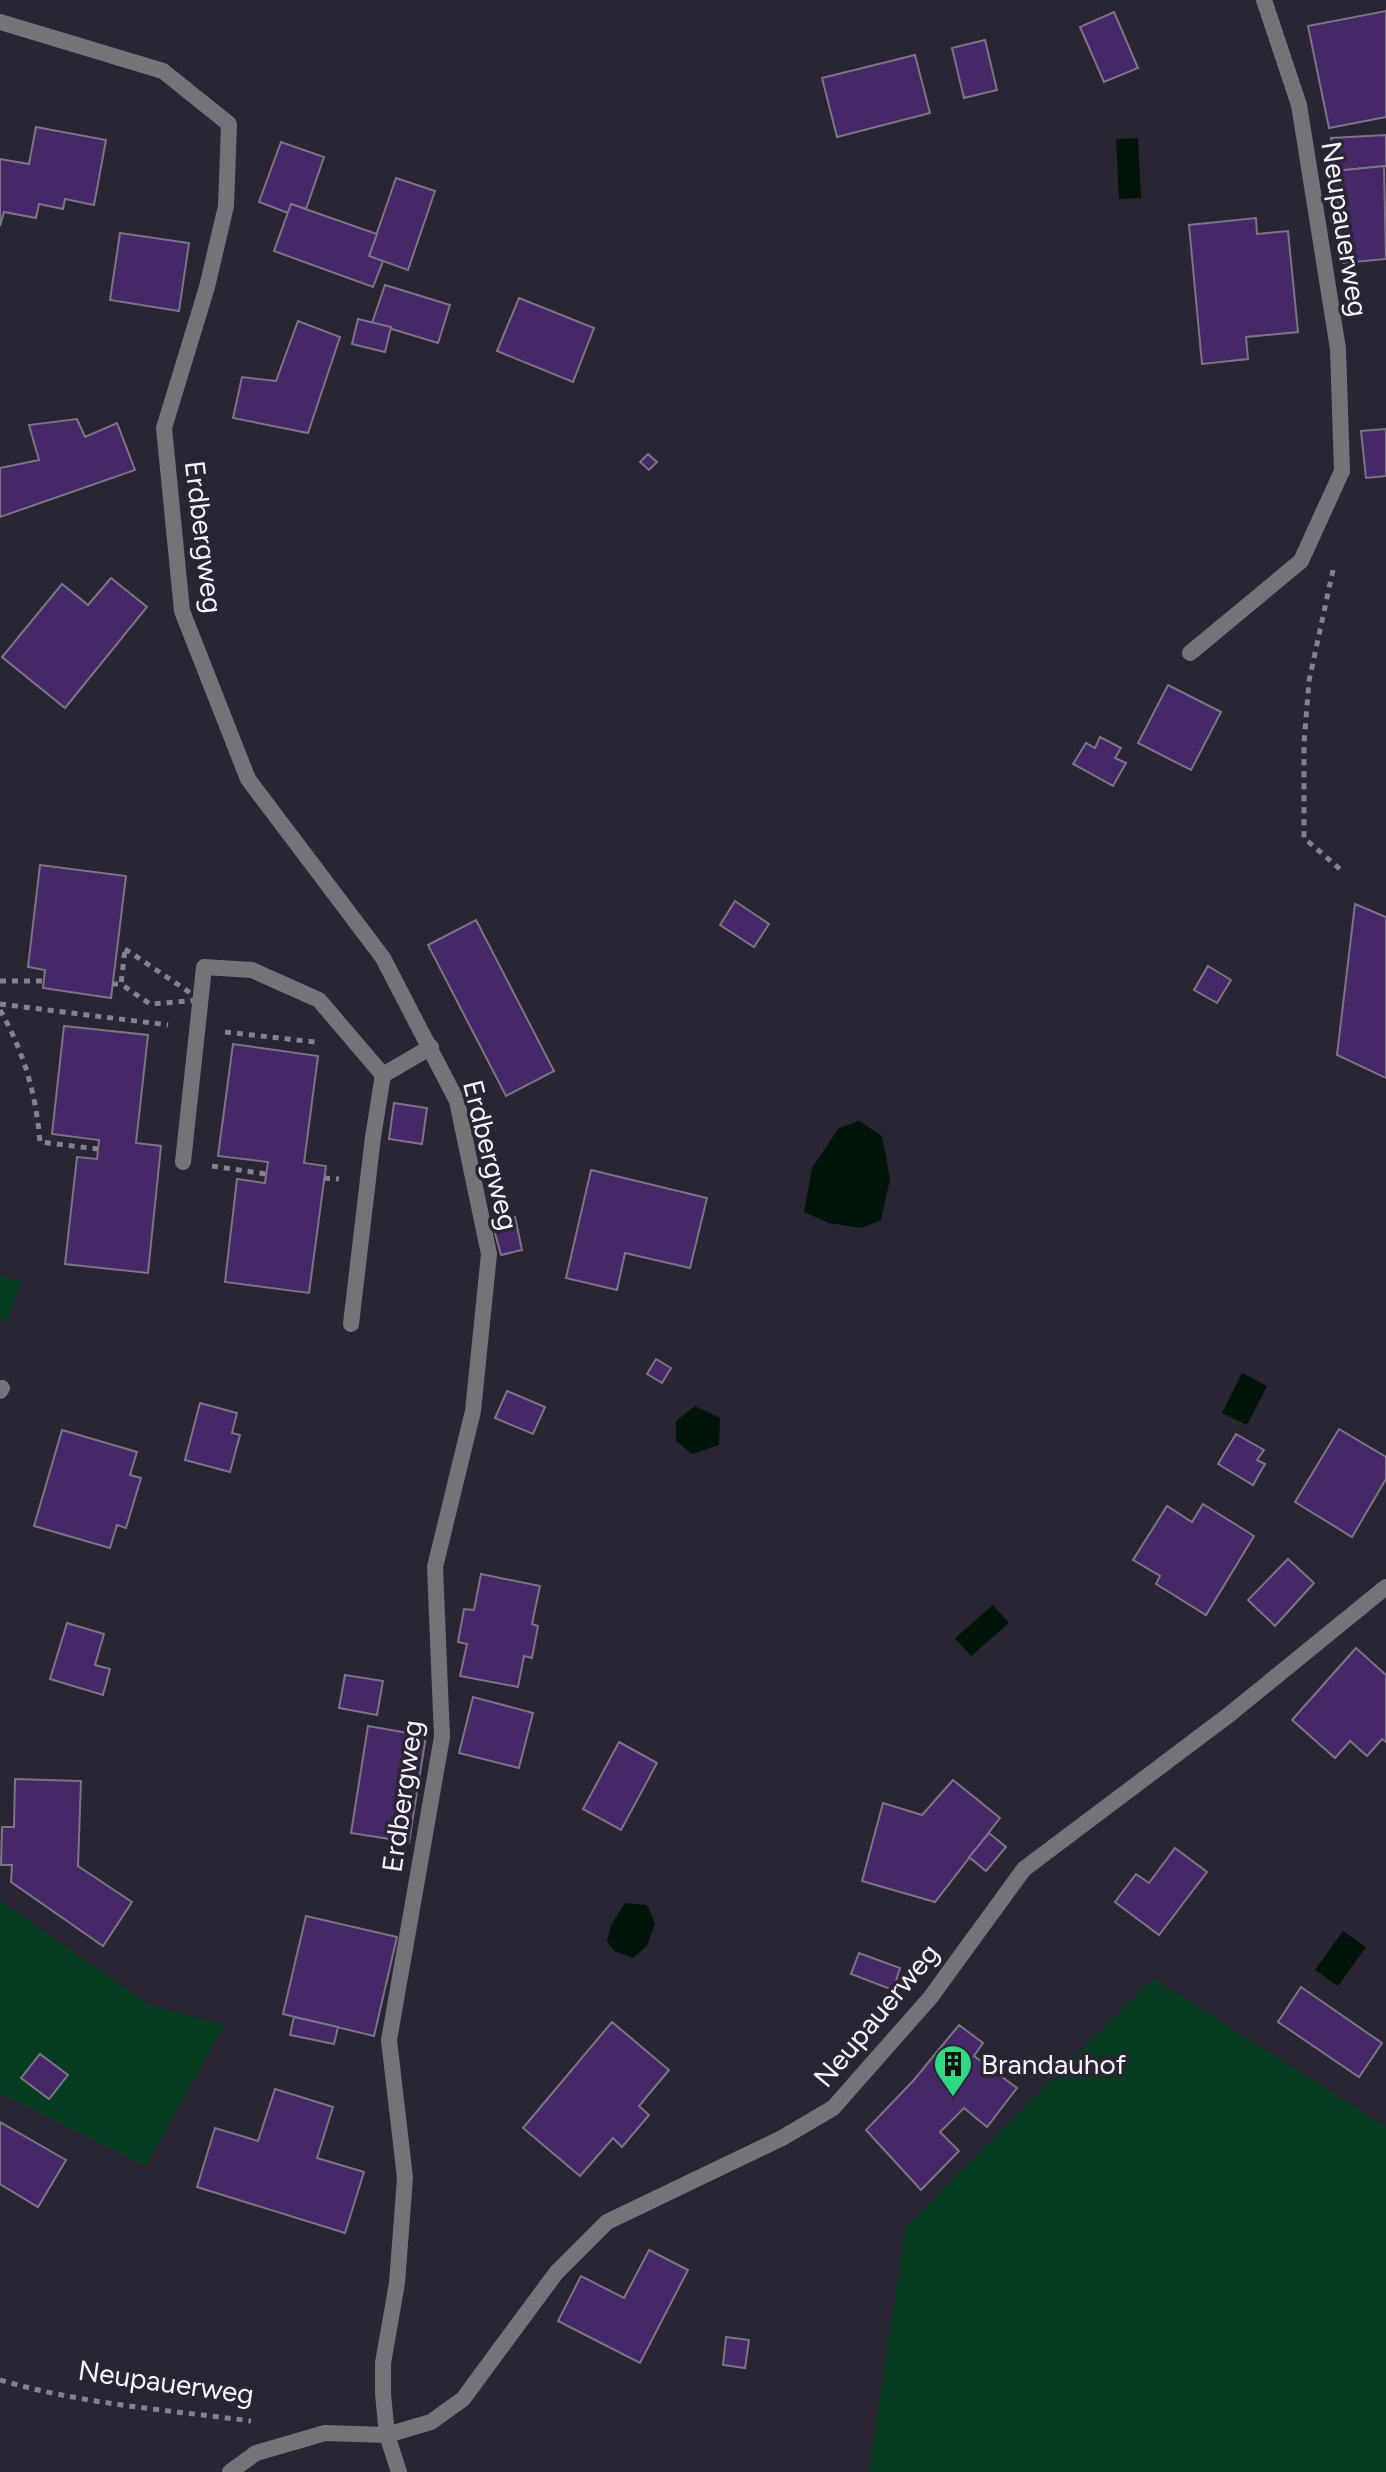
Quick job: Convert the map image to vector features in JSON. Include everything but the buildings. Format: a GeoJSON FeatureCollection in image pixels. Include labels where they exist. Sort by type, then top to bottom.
{"type":"FeatureCollection","features":[{"type":"Feature","properties":{"kind":"street","name":"Neupauerweg"},"geometry":{"type":"LineString","coordinates":[[1190,653],[1301,561],[1342,471],[1338,349],[1299,105],[1264,0]]}},
{"type":"Feature","properties":{"kind":"street","name":"Erdbergweg"},"geometry":{"type":"LineString","coordinates":[[0,22],[163,71],[229,124],[226,206],[207,287],[164,428],[182,611],[248,779],[383,958],[457,1101],[489,1254],[473,1411],[435,1567],[442,1737],[389,2040],[405,2178],[397,2283],[383,2363],[387,2435],[399,2472]]}},
{"type":"Feature","properties":{"kind":"street"},"geometry":{"type":"LineString","coordinates":[[183,1162],[204,967],[252,970],[319,1000],[383,1075],[351,1324]]}},
{"type":"Feature","properties":{"kind":"street"},"geometry":{"type":"LineString","coordinates":[[383,1075],[431,1047]]}},
{"type":"Feature","properties":{"kind":"street","name":"Neupauerweg"},"geometry":{"type":"LineString","coordinates":[[230,2472],[256,2453],[325,2433],[387,2435],[431,2422],[463,2399],[556,2273],[607,2222],[782,2138],[833,2108],[930,1998],[1024,1869],[1230,1714],[1386,1587]]}},
{"type":"Feature","properties":{"kind":"path"},"geometry":{"type":"LineString","coordinates":[[1334,556],[1309,681],[1304,743],[1304,838],[1340,869]]}},
{"type":"Feature","properties":{"kind":"path"},"geometry":{"type":"LineString","coordinates":[[121,984],[125,949],[201,1000]]}},
{"type":"Feature","properties":{"kind":"path"},"geometry":{"type":"LineString","coordinates":[[0,981],[44,981]]}},
{"type":"Feature","properties":{"kind":"path"},"geometry":{"type":"LineString","coordinates":[[112,984],[121,984],[150,1004],[201,1000]]}},
{"type":"Feature","properties":{"kind":"path"},"geometry":{"type":"LineString","coordinates":[[0,1010],[14,1034],[28,1071],[40,1142],[98,1149]]}},
{"type":"Feature","properties":{"kind":"path","name":"Neupauerweg"},"geometry":{"type":"LineString","coordinates":[[0,2380],[23,2387],[134,2405],[266,2423]]}},
{"type":"Feature","properties":{"kind":"green space"},"geometry":{"type":"Polygon","coordinates":[[[0,1276],[21,1281],[8,1320],[0,1319],[0,1276]]]}},
{"type":"Feature","properties":{"kind":"green space"},"geometry":{"type":"Polygon","coordinates":[[[0,1900],[149,2005],[224,2025],[146,2166],[0,2093],[0,1900]]]}},
{"type":"Feature","properties":{"kind":"green space"},"geometry":{"type":"Polygon","coordinates":[[[1153,1978],[1386,2127],[1386,2472],[869,2472],[906,2226],[1153,1978]]]}},
{"type":"Feature","properties":{"kind":"shaded area"},"geometry":{"type":"Polygon","coordinates":[[[1138,138],[1141,198],[1119,199],[1116,139],[1138,138]]]}},
{"type":"Feature","properties":{"kind":"shaded area"},"geometry":{"type":"Polygon","coordinates":[[[859,1121],[882,1136],[890,1179],[881,1220],[862,1228],[829,1223],[804,1212],[812,1168],[839,1128],[859,1121]]]}},
{"type":"Feature","properties":{"kind":"shaded area"},"geometry":{"type":"Polygon","coordinates":[[[1242,1373],[1267,1386],[1247,1425],[1222,1413],[1242,1373]]]}},
{"type":"Feature","properties":{"kind":"shaded area"},"geometry":{"type":"Polygon","coordinates":[[[695,1406],[720,1418],[719,1445],[692,1454],[676,1441],[676,1421],[695,1406]]]}},
{"type":"Feature","properties":{"kind":"shaded area"},"geometry":{"type":"Polygon","coordinates":[[[993,1605],[1009,1623],[971,1656],[955,1638],[993,1605]]]}},
{"type":"Feature","properties":{"kind":"shaded area"},"geometry":{"type":"Polygon","coordinates":[[[625,1903],[647,1905],[655,1923],[647,1946],[633,1958],[614,1951],[607,1941],[611,1925],[625,1903]]]}},
{"type":"Feature","properties":{"kind":"shaded area"},"geometry":{"type":"Polygon","coordinates":[[[1343,1931],[1366,1947],[1338,1986],[1315,1970],[1343,1931]]]}},
{"type":"Feature","properties":{"kind":"place","name":"Brandauhof"},"geometry":{"type":"Point","coordinates":[953,2098]}}]}
